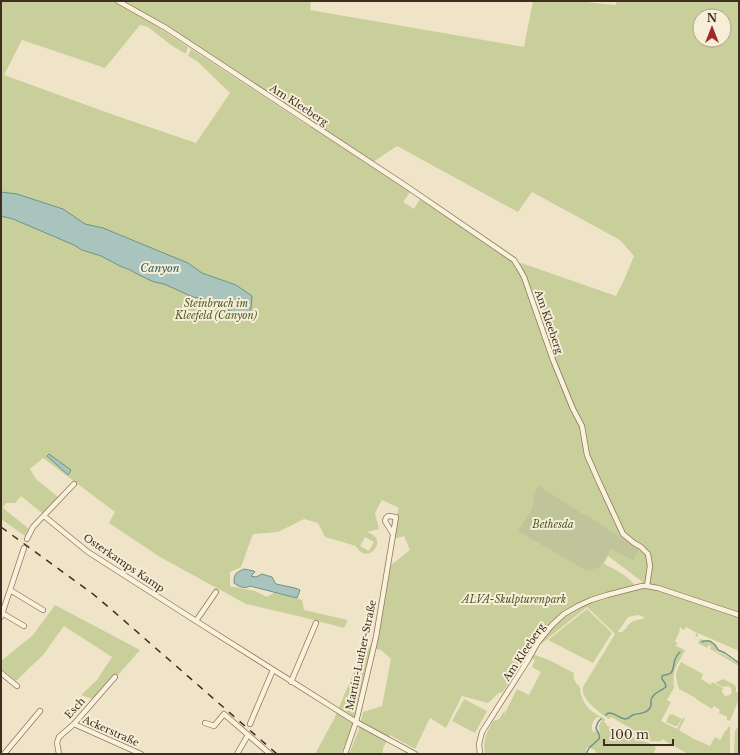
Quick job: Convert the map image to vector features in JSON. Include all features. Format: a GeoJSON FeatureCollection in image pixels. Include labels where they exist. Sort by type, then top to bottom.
{"type":"FeatureCollection","features":[{"type":"Feature","properties":{"kind":"street","name":"Am Kleeberg"},"geometry":{"type":"LineString","coordinates":[[118,1],[166,28],[400,182],[514,260],[520,268],[553,360],[573,409],[582,426],[588,455],[598,480],[623,534],[634,543],[641,546],[648,554],[650,566],[647,586],[614,593],[591,600],[564,614],[552,625],[538,642],[482,732],[480,754]]}},
{"type":"Feature","properties":{"kind":"street"},"geometry":{"type":"LineString","coordinates":[[27,539],[33,527],[74,484]]}},
{"type":"Feature","properties":{"kind":"street","name":"Osterkamps Kamp"},"geometry":{"type":"LineString","coordinates":[[44,516],[88,552],[196,622],[356,722],[415,754]]}},
{"type":"Feature","properties":{"kind":"street","name":"Martin-Luther-Straße"},"geometry":{"type":"LineString","coordinates":[[345,754],[356,722],[376,637],[393,534]]}},
{"type":"Feature","properties":{"kind":"street"},"geometry":{"type":"LineString","coordinates":[[24,548],[1,615],[24,626]]}},
{"type":"Feature","properties":{"kind":"street"},"geometry":{"type":"LineString","coordinates":[[647,586],[658,588],[739,615]]}},
{"type":"Feature","properties":{"kind":"street"},"geometry":{"type":"LineString","coordinates":[[10,590],[43,610]]}},
{"type":"Feature","properties":{"kind":"street"},"geometry":{"type":"LineString","coordinates":[[196,622],[216,592]]}},
{"type":"Feature","properties":{"kind":"street"},"geometry":{"type":"LineString","coordinates":[[291,682],[316,623]]}},
{"type":"Feature","properties":{"kind":"street"},"geometry":{"type":"LineString","coordinates":[[250,724],[273,670]]}},
{"type":"Feature","properties":{"kind":"street"},"geometry":{"type":"LineString","coordinates":[[1,673],[17,686]]}},
{"type":"Feature","properties":{"kind":"street","name":"Esch"},"geometry":{"type":"LineString","coordinates":[[59,754],[57,742],[59,737],[74,724],[115,677]]}},
{"type":"Feature","properties":{"kind":"street"},"geometry":{"type":"LineString","coordinates":[[4,754],[40,711]]}},
{"type":"Feature","properties":{"kind":"street"},"geometry":{"type":"LineString","coordinates":[[205,723],[214,726],[224,714],[270,754]]}},
{"type":"Feature","properties":{"kind":"street","name":"Ackerstraße"},"geometry":{"type":"LineString","coordinates":[[74,724],[141,754]]}},
{"type":"Feature","properties":{"kind":"street"},"geometry":{"type":"LineString","coordinates":[[237,754],[248,735]]}},
{"type":"Feature","properties":{"kind":"green space"},"geometry":{"type":"Polygon","coordinates":[[[1,1],[114,1],[146,19],[188,47],[186,53],[184,53],[148,27],[140,25],[105,68],[22,40],[4,75],[196,143],[230,93],[197,61],[188,56],[191,49],[410,192],[403,202],[414,209],[420,199],[512,260],[516,266],[521,263],[616,296],[634,256],[620,240],[532,192],[518,212],[397,146],[373,162],[290,106],[124,1],[311,1],[310,10],[524,47],[533,1],[576,1],[616,5],[616,1],[739,1],[739,651],[698,633],[698,637],[695,636],[697,633],[686,627],[684,630],[680,627],[680,631],[675,641],[677,643],[676,646],[685,650],[675,669],[674,683],[671,684],[674,684],[674,688],[667,700],[671,702],[661,721],[677,729],[683,718],[685,719],[679,730],[710,746],[715,737],[720,741],[729,726],[730,754],[688,754],[662,739],[662,741],[658,742],[643,739],[634,734],[635,731],[611,717],[609,719],[588,701],[583,692],[583,687],[615,634],[587,607],[541,644],[536,641],[502,693],[500,692],[488,703],[462,696],[446,728],[430,718],[415,749],[390,735],[383,748],[383,754],[349,754],[359,729],[363,712],[382,706],[391,659],[381,650],[376,649],[387,586],[391,565],[410,550],[404,536],[393,539],[399,508],[382,500],[375,513],[379,529],[367,532],[374,535],[377,540],[375,550],[371,553],[366,554],[361,552],[356,546],[325,537],[318,523],[304,519],[278,532],[253,534],[241,567],[230,572],[230,586],[255,591],[267,597],[275,592],[302,600],[304,610],[348,620],[344,628],[246,604],[160,557],[109,523],[115,512],[43,458],[30,469],[36,479],[58,497],[43,514],[21,496],[15,503],[6,503],[3,508],[29,529],[25,536],[1,519],[1,1]],[[365,537],[360,546],[369,551],[374,542],[365,537]],[[608,556],[604,564],[625,576],[635,586],[645,587],[640,580],[608,556]],[[638,615],[628,617],[618,632],[622,632],[635,620],[643,619],[644,617],[638,615]]]}},
{"type":"Feature","properties":{"kind":"green space","name":"Bethesda"},"geometry":{"type":"Polygon","coordinates":[[[539,486],[639,549],[633,560],[611,549],[600,567],[587,571],[518,531],[532,510],[535,492],[539,486]]]}},
{"type":"Feature","properties":{"kind":"green space"},"geometry":{"type":"Polygon","coordinates":[[[55,605],[140,650],[96,700],[81,695],[97,680],[112,657],[64,626],[43,655],[16,681],[1,669],[1,661],[33,635],[55,605]]]}},
{"type":"Feature","properties":{"kind":"green space"},"geometry":{"type":"Polygon","coordinates":[[[587,609],[612,633],[593,663],[548,640],[587,609]]]}},
{"type":"Feature","properties":{"kind":"green space"},"geometry":{"type":"Polygon","coordinates":[[[700,639],[711,642],[717,652],[738,663],[739,666],[710,649],[711,646],[709,645],[707,648],[698,643],[700,639]]]}},
{"type":"Feature","properties":{"kind":"green space"},"geometry":{"type":"Polygon","coordinates":[[[372,643],[354,724],[341,754],[315,754],[334,719],[355,670],[372,643]]]}},
{"type":"Feature","properties":{"kind":"green space"},"geometry":{"type":"Polygon","coordinates":[[[535,655],[549,660],[574,673],[574,679],[580,687],[582,699],[589,709],[605,719],[604,722],[607,724],[606,725],[630,739],[633,737],[654,746],[656,748],[653,754],[596,754],[595,750],[587,747],[585,754],[485,754],[484,745],[493,721],[499,719],[505,710],[504,715],[517,689],[529,695],[541,672],[532,667],[535,660],[532,658],[535,655]],[[599,717],[594,720],[592,724],[593,732],[598,731],[600,733],[599,725],[602,719],[599,717]]]}},
{"type":"Feature","properties":{"kind":"green space"},"geometry":{"type":"Polygon","coordinates":[[[681,662],[703,674],[701,679],[711,685],[712,682],[723,688],[722,692],[725,696],[730,695],[732,692],[731,688],[728,686],[723,687],[715,683],[723,679],[735,685],[736,692],[739,693],[739,699],[730,721],[727,720],[727,717],[719,713],[720,710],[714,706],[712,709],[679,689],[676,675],[681,662]]]}},
{"type":"Feature","properties":{"kind":"green space"},"geometry":{"type":"Polygon","coordinates":[[[464,699],[487,711],[475,733],[452,721],[464,699]]]}},
{"type":"Feature","properties":{"kind":"green space"},"geometry":{"type":"Polygon","coordinates":[[[670,714],[682,719],[677,726],[666,722],[670,714]]]}},
{"type":"Feature","properties":{"kind":"green space"},"geometry":{"type":"Polygon","coordinates":[[[739,725],[739,754],[734,754],[735,731],[739,725]]]}},
{"type":"Feature","properties":{"kind":"water","name":"Canyon"},"geometry":{"type":"Polygon","coordinates":[[[1,192],[17,194],[63,209],[85,224],[103,228],[188,263],[202,273],[236,285],[252,296],[251,309],[241,321],[237,312],[230,311],[193,297],[164,284],[154,282],[101,256],[82,250],[74,245],[13,219],[1,216],[1,192]]]}},
{"type":"Feature","properties":{"kind":"water"},"geometry":{"type":"Polygon","coordinates":[[[49,454],[71,470],[68,475],[47,456],[49,454]]]}},
{"type":"Feature","properties":{"kind":"water"},"geometry":{"type":"Polygon","coordinates":[[[244,569],[255,572],[251,576],[256,577],[262,574],[272,577],[276,584],[300,590],[297,598],[250,586],[238,586],[234,583],[234,577],[237,573],[244,569]]]}},
{"type":"Feature","properties":{"kind":"waterway"},"geometry":{"type":"LineString","coordinates":[[702,642],[710,641],[718,650],[739,663]]}},
{"type":"Feature","properties":{"kind":"waterway"},"geometry":{"type":"LineString","coordinates":[[606,715],[611,713],[626,719],[633,715],[644,713],[648,710],[651,705],[652,697],[666,687],[662,676],[671,673],[677,655],[680,652]]}},
{"type":"Feature","properties":{"kind":"waterway"},"geometry":{"type":"LineString","coordinates":[[586,754],[589,748],[599,739],[596,728],[601,719]]}},
{"type":"Feature","properties":{"kind":"railway"},"geometry":{"type":"LineString","coordinates":[[1,527],[93,594],[277,754]]}},
{"type":"Feature","properties":{"kind":"park label","name":"Steinbruch im Kleefeld (Canyon)"},"geometry":{"type":"Point","coordinates":[216,308]}},
{"type":"Feature","properties":{"kind":"park label","name":"ALVA-Skulpturenpark"},"geometry":{"type":"Point","coordinates":[514,599]}}]}
